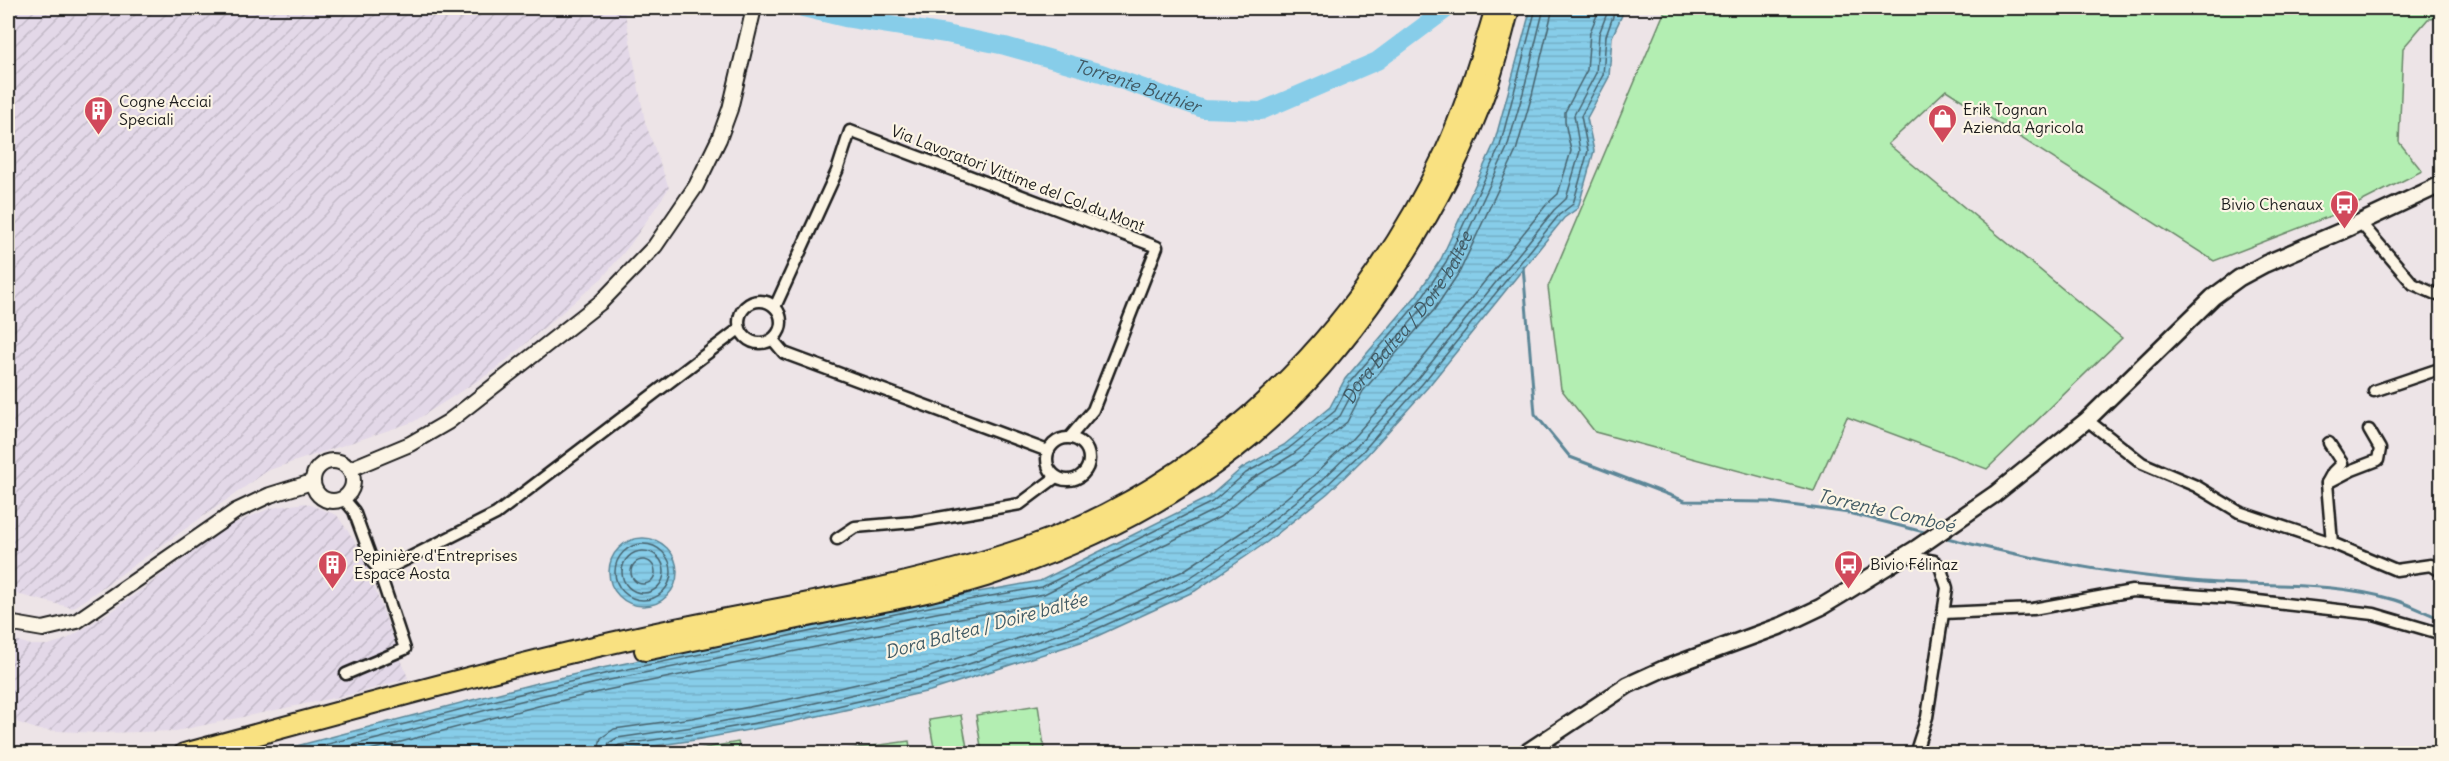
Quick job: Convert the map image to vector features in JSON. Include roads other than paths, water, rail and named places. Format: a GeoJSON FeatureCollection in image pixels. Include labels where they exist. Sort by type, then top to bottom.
{"type":"FeatureCollection","features":[{"type":"Feature","properties":{"kind":"highway"},"geometry":{"type":"LineString","coordinates":[[184,753],[577,651],[918,580],[1030,546],[1088,522],[1161,482],[1202,454],[1255,412],[1290,378],[1359,295],[1392,248],[1445,152],[1461,113],[1496,8]]}},
{"type":"Feature","properties":{"kind":"highway"},"geometry":{"type":"LineString","coordinates":[[232,753],[584,663],[938,589],[1040,557],[1092,535],[1145,508],[1190,481],[1233,450],[1300,390],[1383,286],[1447,179],[1487,86],[1509,8]]}},
{"type":"Feature","properties":{"kind":"main road"},"geometry":{"type":"LineString","coordinates":[[1524,753],[1628,685],[1663,669],[1783,625],[1821,607],[1913,550],[1995,494],[2087,420],[2213,297],[2239,278],[2442,184]]}},
{"type":"Feature","properties":{"kind":"street"},"geometry":{"type":"LineString","coordinates":[[350,469],[410,444],[448,422],[601,302],[655,246],[696,186],[719,139],[730,109],[754,11]]}},
{"type":"Feature","properties":{"kind":"street","name":"Via Lavoratori Vittime del Col du Mont"},"geometry":{"type":"LineString","coordinates":[[775,307],[837,171],[850,131],[1157,247],[1093,410],[1070,437]]}},
{"type":"Feature","properties":{"kind":"street"},"geometry":{"type":"LineString","coordinates":[[2360,222],[2413,284],[2442,297]]}},
{"type":"Feature","properties":{"kind":"street"},"geometry":{"type":"LineString","coordinates":[[762,301],[775,307],[782,320],[778,334],[773,340],[767,343],[753,343],[742,335],[739,329],[740,315],[748,304],[762,301]]}},
{"type":"Feature","properties":{"kind":"street"},"geometry":{"type":"LineString","coordinates":[[378,568],[395,565],[496,514],[739,329]]}},
{"type":"Feature","properties":{"kind":"street"},"geometry":{"type":"LineString","coordinates":[[773,340],[784,353],[1048,451]]}},
{"type":"Feature","properties":{"kind":"street"},"geometry":{"type":"LineString","coordinates":[[2374,391],[2442,368]]}},
{"type":"Feature","properties":{"kind":"street"},"geometry":{"type":"LineString","coordinates":[[2087,420],[2142,464],[2196,486],[2239,512],[2332,543],[2396,570],[2431,565],[2442,572]]}},
{"type":"Feature","properties":{"kind":"street"},"geometry":{"type":"LineString","coordinates":[[2327,483],[2378,460],[2380,448],[2369,430]]}},
{"type":"Feature","properties":{"kind":"street"},"geometry":{"type":"LineString","coordinates":[[1070,437],[1084,444],[1090,458],[1085,473],[1071,480],[1056,477],[1048,465],[1048,451],[1057,441],[1070,437]]}},
{"type":"Feature","properties":{"kind":"street"},"geometry":{"type":"LineString","coordinates":[[2329,443],[2342,464],[2333,472],[2327,483],[2332,543]]}},
{"type":"Feature","properties":{"kind":"street"},"geometry":{"type":"LineString","coordinates":[[339,461],[350,469],[352,488],[343,498],[335,501],[320,496],[312,482],[316,470],[326,462],[339,461]]}},
{"type":"Feature","properties":{"kind":"street"},"geometry":{"type":"LineString","coordinates":[[837,539],[855,526],[914,522],[1020,504],[1056,477]]}},
{"type":"Feature","properties":{"kind":"street"},"geometry":{"type":"LineString","coordinates":[[8,623],[43,629],[77,621],[236,511],[270,495],[312,482]]}},
{"type":"Feature","properties":{"kind":"street"},"geometry":{"type":"LineString","coordinates":[[343,498],[354,511],[373,563],[378,568],[405,649],[346,674]]}},
{"type":"Feature","properties":{"kind":"street"},"geometry":{"type":"LineString","coordinates":[[1913,550],[1912,557],[1934,561],[1940,566],[1947,588],[1926,717],[1915,753]]}},
{"type":"Feature","properties":{"kind":"street"},"geometry":{"type":"LineString","coordinates":[[1943,613],[2033,609],[2132,591],[2231,598],[2374,614],[2442,634]]}},
{"type":"Feature","properties":{"kind":"water","name":"Dora Baltea / Doire baltée"},"geometry":{"type":"Polygon","coordinates":[[[1531,8],[1622,8],[1622,15],[1612,37],[1609,77],[1587,118],[1594,151],[1578,208],[1564,218],[1428,387],[1367,455],[1328,493],[1267,542],[1195,591],[1093,638],[930,691],[791,722],[695,740],[599,754],[266,754],[602,668],[933,600],[1040,581],[1209,497],[1242,468],[1284,445],[1330,407],[1345,379],[1416,296],[1441,259],[1494,144],[1531,8]]]}},
{"type":"Feature","properties":{"kind":"water"},"geometry":{"type":"Polygon","coordinates":[[[636,538],[650,538],[662,543],[672,553],[677,572],[672,591],[662,601],[650,606],[636,606],[624,601],[614,591],[609,579],[609,565],[614,553],[624,543],[636,538]]]}},
{"type":"Feature","properties":{"kind":"waterway","name":"Torrente Buthier"},"geometry":{"type":"LineString","coordinates":[[803,8],[845,18],[1005,46],[1101,73],[1203,109],[1261,111],[1377,61],[1448,8]]}},
{"type":"Feature","properties":{"kind":"waterway","name":"Torrente Comboé"},"geometry":{"type":"LineString","coordinates":[[1523,266],[1535,414],[1570,457],[1685,501],[1769,502],[1849,513],[1928,533]]}},
{"type":"Feature","properties":{"kind":"waterway","name":"Torrente Comboé"},"geometry":{"type":"LineString","coordinates":[[1943,537],[2040,559],[2138,575],[2204,582],[2348,590],[2395,600],[2442,619]]}},
{"type":"Feature","properties":{"kind":"place","name":"Cogne Acciai Speciali"},"geometry":{"type":"Point","coordinates":[98,136]}},
{"type":"Feature","properties":{"kind":"place","name":"Erik Tognan Azienda Agricola"},"geometry":{"type":"Point","coordinates":[1942,144]}},
{"type":"Feature","properties":{"kind":"place","name":"Bivio Chenaux"},"geometry":{"type":"Point","coordinates":[2344,230]}},
{"type":"Feature","properties":{"kind":"place","name":"Pepinière d'Entreprises Espace Aosta"},"geometry":{"type":"Point","coordinates":[333,590]}},
{"type":"Feature","properties":{"kind":"place","name":"Bivio Félinaz"},"geometry":{"type":"Point","coordinates":[1849,590]}}]}
